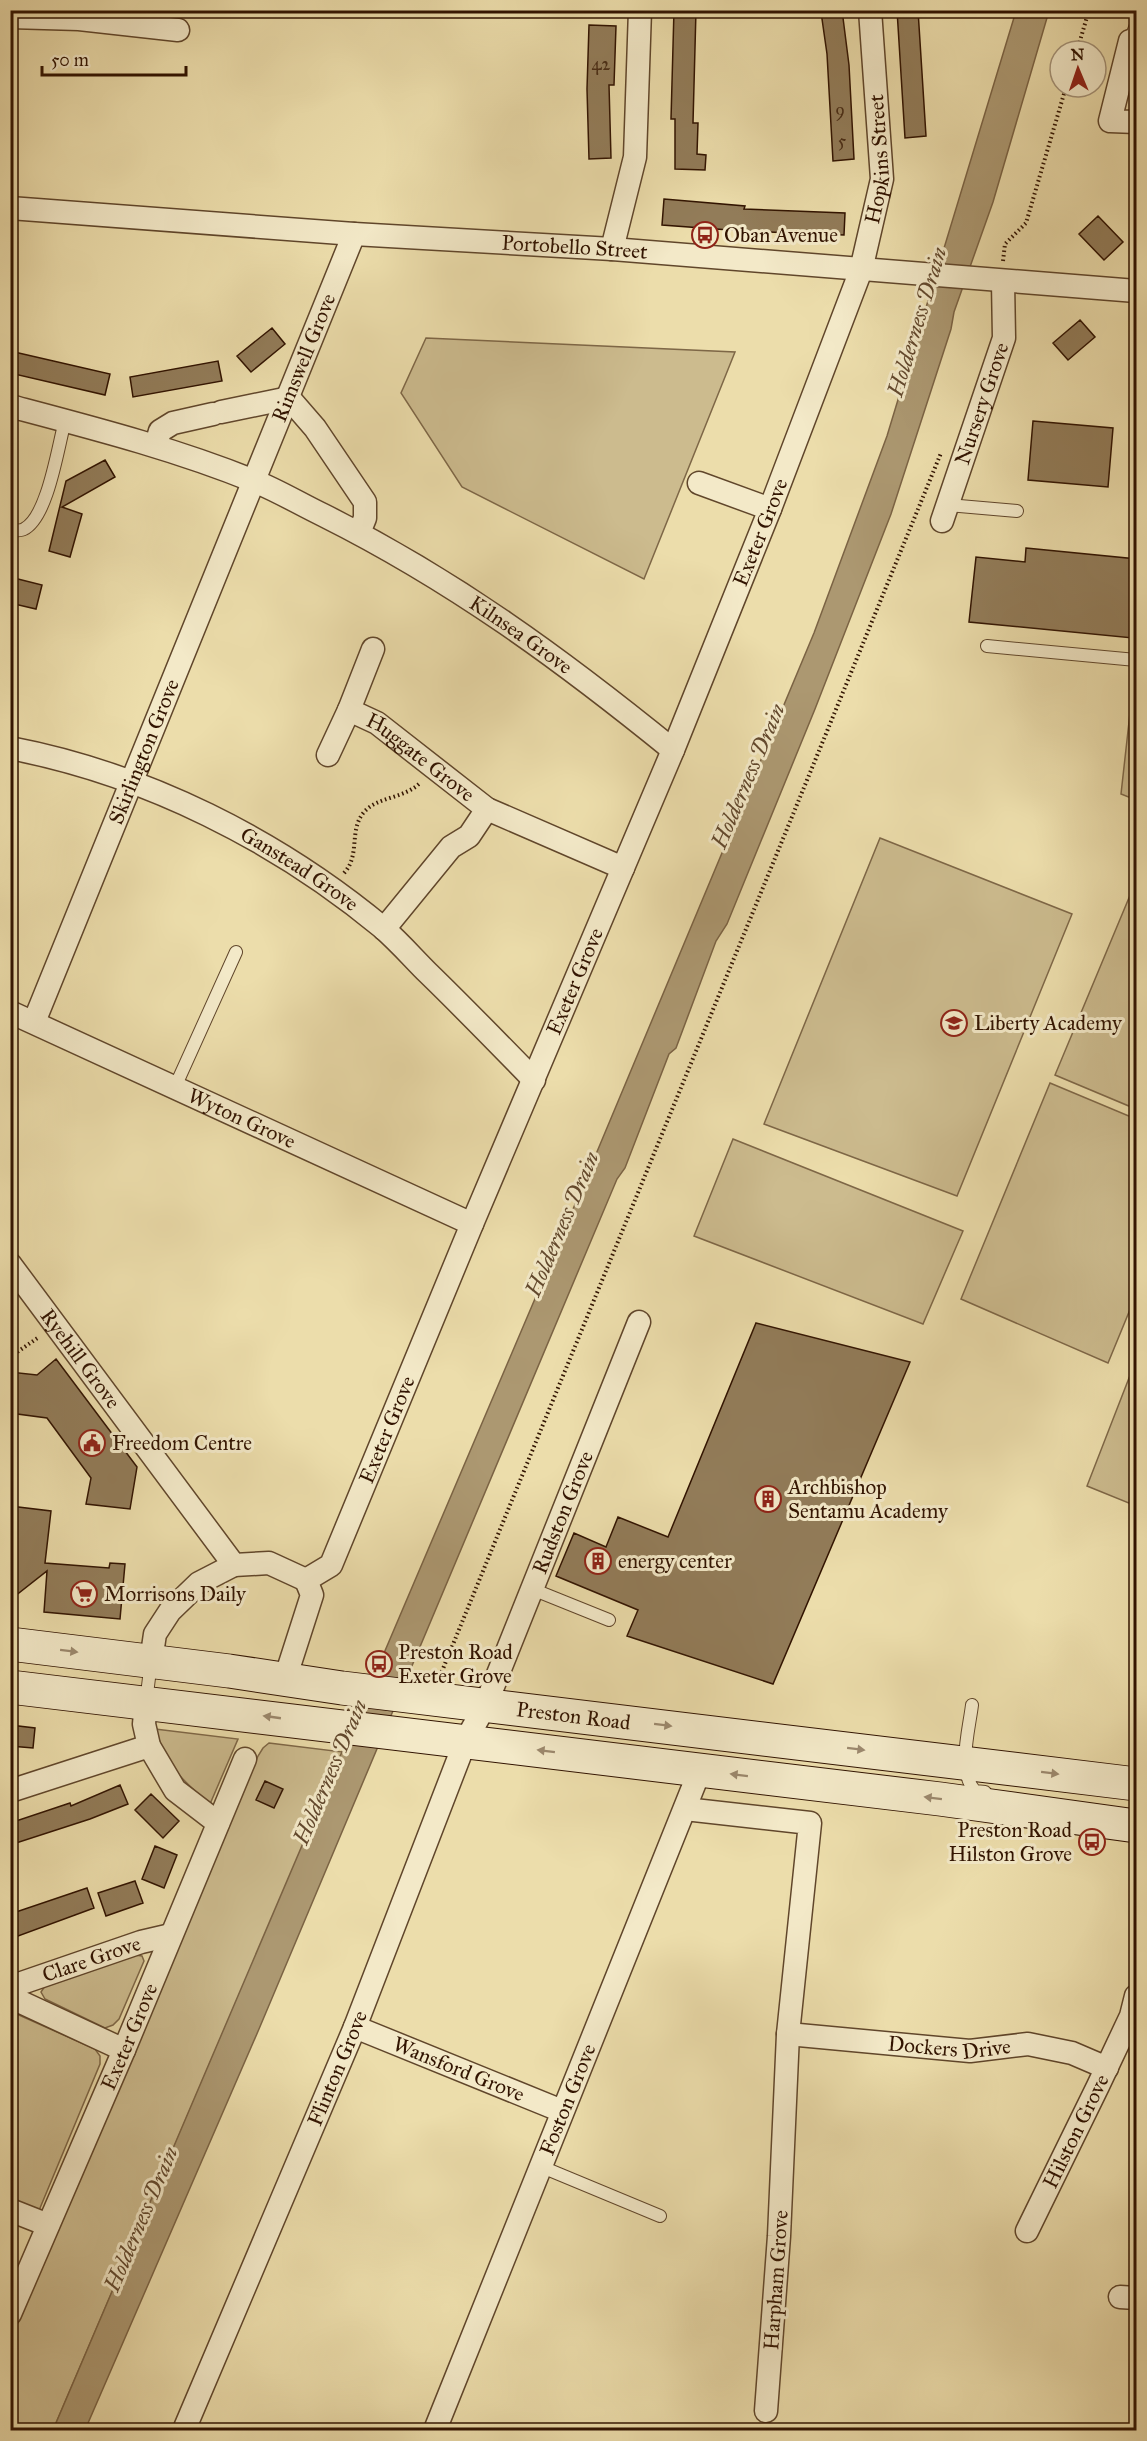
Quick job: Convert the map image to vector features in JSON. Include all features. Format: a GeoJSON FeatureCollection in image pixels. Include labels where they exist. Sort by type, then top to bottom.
{"type":"FeatureCollection","features":[{"type":"Feature","properties":{"kind":"street"},"geometry":{"type":"LineString","coordinates":[[612,249],[635,157],[640,10]]}},
{"type":"Feature","properties":{"kind":"street","name":"Hopkins Street"},"geometry":{"type":"LineString","coordinates":[[861,270],[882,179],[870,10]]}},
{"type":"Feature","properties":{"kind":"street"},"geometry":{"type":"LineString","coordinates":[[10,16],[80,15],[178,30]]}},
{"type":"Feature","properties":{"kind":"street"},"geometry":{"type":"LineString","coordinates":[[1133,33],[1110,121],[1137,122]]}},
{"type":"Feature","properties":{"kind":"street","name":"Portobello Street"},"geometry":{"type":"LineString","coordinates":[[10,208],[354,234],[612,249],[1137,291]]}},
{"type":"Feature","properties":{"kind":"street","name":"Rimswell Grove"},"geometry":{"type":"LineString","coordinates":[[255,481],[354,234]]}},
{"type":"Feature","properties":{"kind":"street","name":"Exeter Grove"},"geometry":{"type":"LineString","coordinates":[[306,1580],[331,1564],[673,750],[770,509],[861,270]]}},
{"type":"Feature","properties":{"kind":"street","name":"Nursery Grove"},"geometry":{"type":"LineString","coordinates":[[945,513],[1004,338],[994,281]]}},
{"type":"Feature","properties":{"kind":"street"},"geometry":{"type":"LineString","coordinates":[[156,445],[160,431],[173,423],[289,398],[315,428],[365,502],[366,518],[359,533]]}},
{"type":"Feature","properties":{"kind":"street","name":"Kilnsea Grove"},"geometry":{"type":"LineString","coordinates":[[10,406],[156,445],[255,481],[359,533],[438,578],[520,631],[587,680],[673,750]]}},
{"type":"Feature","properties":{"kind":"street","name":"Skirlington Grove"},"geometry":{"type":"LineString","coordinates":[[34,1022],[255,481]]}},
{"type":"Feature","properties":{"kind":"street"},"geometry":{"type":"LineString","coordinates":[[699,483],[770,509]]}},
{"type":"Feature","properties":{"kind":"street","name":"Huggate Grove"},"geometry":{"type":"LineString","coordinates":[[328,755],[373,649]]}},
{"type":"Feature","properties":{"kind":"street","name":"Huggate Grove"},"geometry":{"type":"LineString","coordinates":[[349,710],[377,723],[487,809],[623,868]]}},
{"type":"Feature","properties":{"kind":"street","name":"Ganstead Grove"},"geometry":{"type":"LineString","coordinates":[[10,748],[50,755],[132,783],[225,822],[330,889],[384,929],[534,1080]]}},
{"type":"Feature","properties":{"kind":"street","name":"Huggate Grove"},"geometry":{"type":"LineString","coordinates":[[384,929],[451,847],[469,836],[487,809]]}},
{"type":"Feature","properties":{"kind":"street","name":"Wyton Grove"},"geometry":{"type":"LineString","coordinates":[[10,1012],[472,1224]]}},
{"type":"Feature","properties":{"kind":"street","name":"Ryehill Grove"},"geometry":{"type":"LineString","coordinates":[[10,1264],[234,1565]]}},
{"type":"Feature","properties":{"kind":"street","name":"Rudston Grove"},"geometry":{"type":"LineString","coordinates":[[486,1704],[639,1322]]}},
{"type":"Feature","properties":{"kind":"street"},"geometry":{"type":"LineString","coordinates":[[151,1661],[155,1634],[171,1611],[199,1583],[234,1565],[269,1563],[306,1580],[312,1595],[285,1679]]}},
{"type":"Feature","properties":{"kind":"street","name":"Preston Road"},"geometry":{"type":"LineString","coordinates":[[10,1644],[342,1688],[1137,1784]]}},
{"type":"Feature","properties":{"kind":"street","name":"Preston Road"},"geometry":{"type":"LineString","coordinates":[[10,1686],[402,1735],[1082,1812],[1137,1826]]}},
{"type":"Feature","properties":{"kind":"street"},"geometry":{"type":"LineString","coordinates":[[146,1703],[144,1724],[149,1746],[175,1790],[218,1823]]}},
{"type":"Feature","properties":{"kind":"street","name":"Flinton Grove"},"geometry":{"type":"LineString","coordinates":[[184,2430],[355,2027],[465,1742],[486,1704]]}},
{"type":"Feature","properties":{"kind":"street"},"geometry":{"type":"LineString","coordinates":[[10,1791],[149,1746]]}},
{"type":"Feature","properties":{"kind":"street","name":"Exeter Grove"},"geometry":{"type":"LineString","coordinates":[[10,2314],[124,2050],[245,1758]]}},
{"type":"Feature","properties":{"kind":"street","name":"Foston Grove"},"geometry":{"type":"LineString","coordinates":[[435,2430],[542,2167],[562,2111],[592,2045],[700,1770]]}},
{"type":"Feature","properties":{"kind":"street","name":"Harpham Grove"},"geometry":{"type":"LineString","coordinates":[[685,1809],[810,1823],[788,2034],[784,2148],[766,2411]]}},
{"type":"Feature","properties":{"kind":"street","name":"Clare Grove"},"geometry":{"type":"LineString","coordinates":[[10,1987],[141,1942],[171,1935]]}},
{"type":"Feature","properties":{"kind":"street","name":"Hilston Grove"},"geometry":{"type":"LineString","coordinates":[[1027,2231],[1067,2154],[1131,2016],[1137,1996]]}},
{"type":"Feature","properties":{"kind":"street","name":"Clare Grove"},"geometry":{"type":"LineString","coordinates":[[10,1997],[124,2050]]}},
{"type":"Feature","properties":{"kind":"street","name":"Wansford Grove"},"geometry":{"type":"LineString","coordinates":[[355,2027],[562,2111]]}},
{"type":"Feature","properties":{"kind":"street","name":"Dockers Drive"},"geometry":{"type":"LineString","coordinates":[[788,2034],[970,2051],[1028,2044],[1072,2053],[1107,2068]]}},
{"type":"Feature","properties":{"kind":"street"},"geometry":{"type":"LineString","coordinates":[[10,2210],[48,2225]]}},
{"type":"Feature","properties":{"kind":"lane"},"geometry":{"type":"LineString","coordinates":[[10,531],[23,530],[34,521],[43,504],[65,421]]}},
{"type":"Feature","properties":{"kind":"lane"},"geometry":{"type":"LineString","coordinates":[[945,513],[1017,512]]}},
{"type":"Feature","properties":{"kind":"lane"},"geometry":{"type":"LineString","coordinates":[[987,646],[1137,660]]}},
{"type":"Feature","properties":{"kind":"lane"},"geometry":{"type":"LineString","coordinates":[[175,1087],[236,952]]}},
{"type":"Feature","properties":{"kind":"lane"},"geometry":{"type":"LineString","coordinates":[[532,1589],[609,1620]]}},
{"type":"Feature","properties":{"kind":"lane"},"geometry":{"type":"LineString","coordinates":[[146,1703],[151,1661]]}},
{"type":"Feature","properties":{"kind":"lane"},"geometry":{"type":"LineString","coordinates":[[972,1705],[966,1762],[967,1782],[975,1791],[997,1794]]}},
{"type":"Feature","properties":{"kind":"lane"},"geometry":{"type":"LineString","coordinates":[[542,2167],[660,2216]]}},
{"type":"Feature","properties":{"kind":"path"},"geometry":{"type":"LineString","coordinates":[[1081,39],[1089,10]]}},
{"type":"Feature","properties":{"kind":"path"},"geometry":{"type":"LineString","coordinates":[[994,281],[1005,244],[1026,223],[1062,99]]}},
{"type":"Feature","properties":{"kind":"path"},"geometry":{"type":"LineString","coordinates":[[427,1697],[441,1672],[943,449]]}},
{"type":"Feature","properties":{"kind":"path"},"geometry":{"type":"LineString","coordinates":[[330,889],[350,866],[355,844],[354,834],[365,811],[372,806],[407,793],[426,777],[432,766]]}},
{"type":"Feature","properties":{"kind":"path"},"geometry":{"type":"LineString","coordinates":[[10,1357],[56,1325]]}},
{"type":"Feature","properties":{"kind":"shaded area"},"geometry":{"type":"Polygon","coordinates":[[[1016,11],[1049,11],[993,202],[954,312],[951,329],[891,514],[815,709],[727,924],[716,941],[676,1048],[669,1054],[625,1168],[617,1179],[259,2029],[85,2430],[53,2430],[563,1233],[814,633],[887,436],[1016,11]]]}},
{"type":"Feature","properties":{"kind":"shaded area"},"geometry":{"type":"Polygon","coordinates":[[[426,338],[735,352],[644,579],[462,487],[401,393],[426,338]]]}},
{"type":"Feature","properties":{"kind":"shaded area"},"geometry":{"type":"Polygon","coordinates":[[[1131,704],[1136,704],[1136,800],[1121,794],[1131,704]]]}},
{"type":"Feature","properties":{"kind":"shaded area"},"geometry":{"type":"Polygon","coordinates":[[[880,838],[1072,914],[957,1196],[764,1124],[880,838]]]}},
{"type":"Feature","properties":{"kind":"shaded area"},"geometry":{"type":"Polygon","coordinates":[[[1136,881],[1136,1109],[1055,1075],[1136,881]]]}},
{"type":"Feature","properties":{"kind":"shaded area"},"geometry":{"type":"Polygon","coordinates":[[[1050,1083],[1136,1119],[1136,1295],[1108,1363],[961,1299],[1050,1083]]]}},
{"type":"Feature","properties":{"kind":"shaded area"},"geometry":{"type":"Polygon","coordinates":[[[733,1139],[963,1231],[923,1324],[694,1236],[733,1139]]]}},
{"type":"Feature","properties":{"kind":"shaded area"},"geometry":{"type":"Polygon","coordinates":[[[1136,1360],[1136,1506],[1087,1486],[1136,1360]]]}},
{"type":"Feature","properties":{"kind":"shaded area"},"geometry":{"type":"Polygon","coordinates":[[[155,1729],[238,1739],[210,1804],[184,1780],[169,1762],[158,1741],[155,1729]]]}},
{"type":"Feature","properties":{"kind":"shaded area"},"geometry":{"type":"Polygon","coordinates":[[[269,1743],[343,1752],[53,2430],[11,2430],[11,2339],[258,1756],[269,1743]]]}},
{"type":"Feature","properties":{"kind":"shaded area"},"geometry":{"type":"Polygon","coordinates":[[[135,1955],[142,1956],[144,1961],[119,2019],[113,2025],[105,2028],[45,1999],[41,1992],[45,1986],[135,1955]]]}},
{"type":"Feature","properties":{"kind":"shaded area"},"geometry":{"type":"Polygon","coordinates":[[[10,2011],[95,2049],[100,2056],[100,2064],[35,2220],[11,2210],[10,2011]]]}},
{"type":"Feature","properties":{"kind":"building"},"geometry":{"type":"Polygon","coordinates":[[[674,10],[696,10],[693,123],[698,123],[697,154],[706,155],[705,170],[675,169],[675,119],[671,119],[674,10]]]}},
{"type":"Feature","properties":{"kind":"building"},"geometry":{"type":"Polygon","coordinates":[[[842,10],[849,65],[854,159],[833,161],[827,54],[821,12],[842,10]]]}},
{"type":"Feature","properties":{"kind":"building"},"geometry":{"type":"Polygon","coordinates":[[[897,10],[918,10],[926,136],[905,138],[897,10]]]}},
{"type":"Feature","properties":{"kind":"building"},"geometry":{"type":"Polygon","coordinates":[[[589,25],[616,26],[614,85],[609,85],[611,158],[589,159],[587,89],[589,25]]]}},
{"type":"Feature","properties":{"kind":"building"},"geometry":{"type":"Polygon","coordinates":[[[664,199],[745,206],[744,209],[845,213],[844,235],[662,225],[664,199]]]}},
{"type":"Feature","properties":{"kind":"building"},"geometry":{"type":"Polygon","coordinates":[[[1098,216],[1123,242],[1104,260],[1079,234],[1098,216]]]}},
{"type":"Feature","properties":{"kind":"building"},"geometry":{"type":"Polygon","coordinates":[[[1080,320],[1095,337],[1068,360],[1053,343],[1080,320]]]}},
{"type":"Feature","properties":{"kind":"building"},"geometry":{"type":"Polygon","coordinates":[[[272,328],[285,344],[251,372],[237,356],[272,328]]]}},
{"type":"Feature","properties":{"kind":"building"},"geometry":{"type":"Polygon","coordinates":[[[10,351],[110,374],[105,395],[10,373],[10,351]]]}},
{"type":"Feature","properties":{"kind":"building"},"geometry":{"type":"Polygon","coordinates":[[[218,361],[222,381],[133,397],[130,377],[218,361]]]}},
{"type":"Feature","properties":{"kind":"building"},"geometry":{"type":"Polygon","coordinates":[[[1033,421],[1113,428],[1108,487],[1028,480],[1033,421]]]}},
{"type":"Feature","properties":{"kind":"building"},"geometry":{"type":"Polygon","coordinates":[[[105,460],[115,477],[62,507],[82,514],[70,557],[49,551],[66,481],[105,460]]]}},
{"type":"Feature","properties":{"kind":"building"},"geometry":{"type":"Polygon","coordinates":[[[1026,548],[1137,559],[1137,600],[1133,638],[969,622],[976,557],[1025,562],[1026,548]]]}},
{"type":"Feature","properties":{"kind":"building"},"geometry":{"type":"Polygon","coordinates":[[[10,577],[42,585],[36,609],[10,603],[10,577]]]}},
{"type":"Feature","properties":{"kind":"building","name":"Archbishop Sentamu Academy"},"geometry":{"type":"Polygon","coordinates":[[[756,1323],[910,1362],[773,1684],[627,1636],[638,1610],[556,1576],[574,1533],[606,1547],[618,1517],[668,1537],[756,1323]]]}},
{"type":"Feature","properties":{"kind":"building","name":"Freedom Centre"},"geometry":{"type":"Polygon","coordinates":[[[56,1359],[137,1467],[130,1509],[86,1504],[91,1478],[47,1418],[10,1413],[10,1372],[37,1375],[56,1359]]]}},
{"type":"Feature","properties":{"kind":"building"},"geometry":{"type":"Polygon","coordinates":[[[10,1506],[51,1511],[45,1563],[109,1568],[110,1563],[125,1564],[120,1619],[44,1612],[47,1571],[10,1600],[10,1506]]]}},
{"type":"Feature","properties":{"kind":"building"},"geometry":{"type":"Polygon","coordinates":[[[10,1725],[35,1728],[33,1748],[10,1746],[10,1725]]]}},
{"type":"Feature","properties":{"kind":"building"},"geometry":{"type":"Polygon","coordinates":[[[265,1781],[283,1789],[274,1808],[256,1800],[265,1781]]]}},
{"type":"Feature","properties":{"kind":"building"},"geometry":{"type":"Polygon","coordinates":[[[120,1785],[128,1804],[10,1845],[10,1823],[70,1803],[71,1806],[120,1785]]]}},
{"type":"Feature","properties":{"kind":"building"},"geometry":{"type":"Polygon","coordinates":[[[151,1794],[179,1821],[163,1838],[135,1810],[151,1794]]]}},
{"type":"Feature","properties":{"kind":"building"},"geometry":{"type":"Polygon","coordinates":[[[155,1846],[177,1855],[164,1888],[142,1879],[155,1846]]]}},
{"type":"Feature","properties":{"kind":"building"},"geometry":{"type":"Polygon","coordinates":[[[135,1881],[143,1903],[106,1916],[98,1893],[135,1881]]]}},
{"type":"Feature","properties":{"kind":"building"},"geometry":{"type":"Polygon","coordinates":[[[87,1888],[94,1908],[10,1939],[10,1914],[87,1888]]]}},
{"type":"Feature","properties":{"kind":"place","name":"Oban Avenue"},"geometry":{"type":"Point","coordinates":[705,235]}},
{"type":"Feature","properties":{"kind":"place","name":"Liberty Academy"},"geometry":{"type":"Point","coordinates":[954,1023]}},
{"type":"Feature","properties":{"kind":"place","name":"Freedom Centre"},"geometry":{"type":"Point","coordinates":[92,1443]}},
{"type":"Feature","properties":{"kind":"place","name":"Archbishop Sentamu Academy"},"geometry":{"type":"Point","coordinates":[768,1499]}},
{"type":"Feature","properties":{"kind":"place","name":"energy center"},"geometry":{"type":"Point","coordinates":[598,1561]}},
{"type":"Feature","properties":{"kind":"place","name":"Morrisons Daily"},"geometry":{"type":"Point","coordinates":[84,1594]}},
{"type":"Feature","properties":{"kind":"place","name":"Preston Road Exeter Grove"},"geometry":{"type":"Point","coordinates":[379,1664]}},
{"type":"Feature","properties":{"kind":"place","name":"Preston Road Hilston Grove"},"geometry":{"type":"Point","coordinates":[1092,1842]}},
{"type":"Feature","properties":{"kind":"water label","name":"Holderness Drain"},"geometry":{"type":"Point","coordinates":[917,322]}},
{"type":"Feature","properties":{"kind":"water label","name":"Holderness Drain"},"geometry":{"type":"Point","coordinates":[748,776]}},
{"type":"Feature","properties":{"kind":"water label","name":"Holderness Drain"},"geometry":{"type":"Point","coordinates":[562,1224]}},
{"type":"Feature","properties":{"kind":"water label","name":"Holderness Drain"},"geometry":{"type":"Point","coordinates":[330,1772]}},
{"type":"Feature","properties":{"kind":"water label","name":"Holderness Drain"},"geometry":{"type":"Point","coordinates":[141,2219]}}]}
